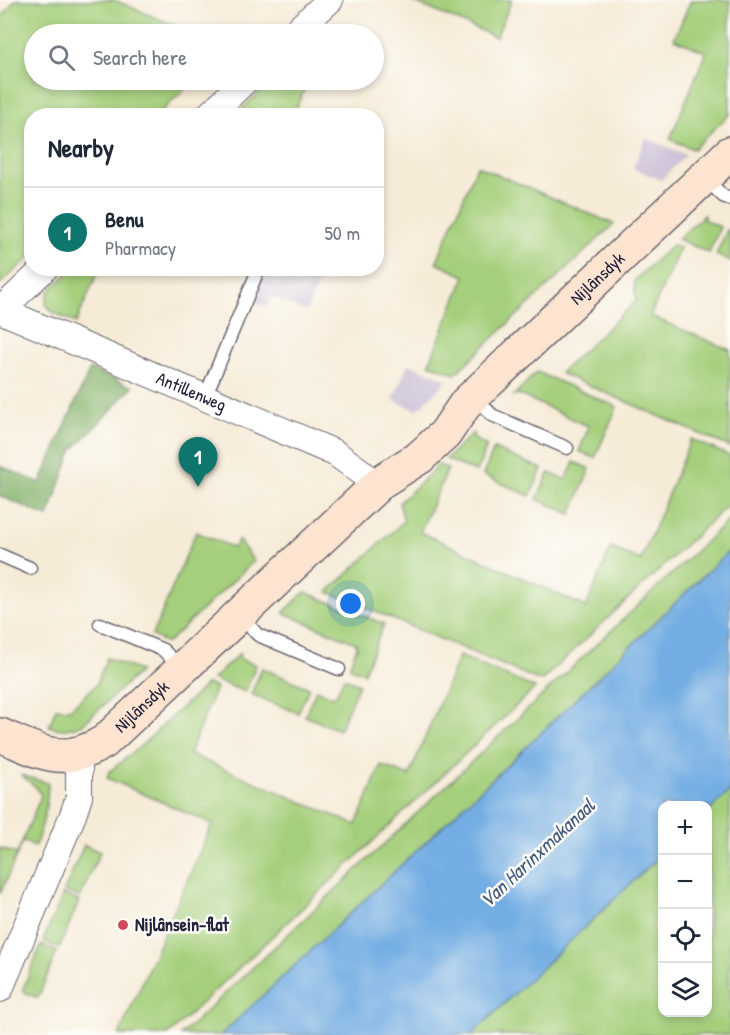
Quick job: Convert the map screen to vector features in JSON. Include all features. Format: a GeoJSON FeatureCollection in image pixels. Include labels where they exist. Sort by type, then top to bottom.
{"type":"FeatureCollection","features":[{"type":"Feature","properties":{"kind":"street"},"geometry":{"type":"LineString","coordinates":[[304,24],[330,0]]}},
{"type":"Feature","properties":{"kind":"street"},"geometry":{"type":"LineString","coordinates":[[216,108],[235,90]]}},
{"type":"Feature","properties":{"kind":"street","name":"Nijlânsdyk"},"geometry":{"type":"LineString","coordinates":[[79,755],[104,742],[379,484],[420,457],[439,440],[470,399],[730,153]]}},
{"type":"Feature","properties":{"kind":"street"},"geometry":{"type":"LineString","coordinates":[[0,310],[36,276]]}},
{"type":"Feature","properties":{"kind":"street","name":"Antillenweg"},"geometry":{"type":"LineString","coordinates":[[0,310],[335,453],[379,484]]}},
{"type":"Feature","properties":{"kind":"street"},"geometry":{"type":"LineString","coordinates":[[0,735],[50,754],[79,755],[79,797],[73,815],[0,988]]}},
{"type":"Feature","properties":{"kind":"lane"},"geometry":{"type":"LineString","coordinates":[[705,177],[723,196],[730,199]]}},
{"type":"Feature","properties":{"kind":"lane"},"geometry":{"type":"LineString","coordinates":[[205,397],[256,276]]}},
{"type":"Feature","properties":{"kind":"lane"},"geometry":{"type":"LineString","coordinates":[[470,399],[492,415],[567,448]]}},
{"type":"Feature","properties":{"kind":"lane"},"geometry":{"type":"LineString","coordinates":[[0,555],[30,568]]}},
{"type":"Feature","properties":{"kind":"lane"},"geometry":{"type":"LineString","coordinates":[[240,616],[258,635],[339,669]]}},
{"type":"Feature","properties":{"kind":"lane"},"geometry":{"type":"LineString","coordinates":[[100,624],[163,650],[182,670]]}},
{"type":"Feature","properties":{"kind":"shaded area"},"geometry":{"type":"Polygon","coordinates":[[[646,138],[686,155],[661,180],[633,168],[646,138]]]}},
{"type":"Feature","properties":{"kind":"shaded area"},"geometry":{"type":"Polygon","coordinates":[[[253,276],[321,276],[306,312],[272,297],[267,307],[251,301],[253,276]]]}},
{"type":"Feature","properties":{"kind":"shaded area"},"geometry":{"type":"Polygon","coordinates":[[[408,364],[448,380],[417,410],[393,400],[408,364]]]}},
{"type":"Feature","properties":{"kind":"green space"},"geometry":{"type":"Polygon","coordinates":[[[15,0],[114,0],[171,24],[24,24],[24,90],[184,90],[165,108],[24,108],[24,262],[0,284],[0,19],[15,0]]]}},
{"type":"Feature","properties":{"kind":"green space"},"geometry":{"type":"Polygon","coordinates":[[[409,0],[512,0],[496,37],[409,0]]]}},
{"type":"Feature","properties":{"kind":"green space"},"geometry":{"type":"Polygon","coordinates":[[[691,0],[730,0],[730,114],[693,149],[670,139],[706,52],[674,39],[691,0]]]}},
{"type":"Feature","properties":{"kind":"green space"},"geometry":{"type":"Polygon","coordinates":[[[262,90],[304,90],[296,108],[243,108],[262,90]]]}},
{"type":"Feature","properties":{"kind":"green space"},"geometry":{"type":"Polygon","coordinates":[[[477,166],[614,224],[455,374],[429,364],[465,276],[436,263],[477,166]]]}},
{"type":"Feature","properties":{"kind":"green space"},"geometry":{"type":"Polygon","coordinates":[[[704,215],[704,220],[720,227],[709,253],[678,239],[704,215]]]}},
{"type":"Feature","properties":{"kind":"green space"},"geometry":{"type":"Polygon","coordinates":[[[727,230],[730,231],[730,261],[716,255],[727,230]]]}},
{"type":"Feature","properties":{"kind":"green space"},"geometry":{"type":"Polygon","coordinates":[[[672,245],[680,248],[650,316],[730,350],[730,447],[560,373],[636,301],[634,281],[672,245]]]}},
{"type":"Feature","properties":{"kind":"green space"},"geometry":{"type":"Polygon","coordinates":[[[65,276],[96,276],[76,323],[52,312],[46,304],[48,292],[65,276]]]}},
{"type":"Feature","properties":{"kind":"green space"},"geometry":{"type":"Polygon","coordinates":[[[90,369],[133,387],[72,451],[48,517],[0,496],[0,466],[40,483],[90,369]]]}},
{"type":"Feature","properties":{"kind":"green space"},"geometry":{"type":"Polygon","coordinates":[[[537,372],[617,407],[595,458],[579,451],[588,426],[518,394],[514,395],[537,372]]]}},
{"type":"Feature","properties":{"kind":"green space"},"geometry":{"type":"Polygon","coordinates":[[[473,433],[474,439],[487,446],[476,472],[446,459],[473,433]]]}},
{"type":"Feature","properties":{"kind":"green space"},"geometry":{"type":"Polygon","coordinates":[[[691,439],[730,456],[730,503],[541,681],[328,592],[404,521],[399,503],[439,465],[448,469],[420,532],[586,607],[611,548],[641,560],[691,439]]]}},
{"type":"Feature","properties":{"kind":"green space"},"geometry":{"type":"Polygon","coordinates":[[[494,449],[542,469],[530,496],[483,475],[494,449]]]}},
{"type":"Feature","properties":{"kind":"green space"},"geometry":{"type":"Polygon","coordinates":[[[574,462],[590,469],[571,514],[537,499],[549,473],[567,478],[574,462]]]}},
{"type":"Feature","properties":{"kind":"green space"},"geometry":{"type":"Polygon","coordinates":[[[730,519],[730,550],[518,755],[221,1035],[181,1035],[730,519]]]}},
{"type":"Feature","properties":{"kind":"green space"},"geometry":{"type":"Polygon","coordinates":[[[196,532],[234,548],[238,540],[254,561],[167,643],[152,636],[196,532]]]}},
{"type":"Feature","properties":{"kind":"green space"},"geometry":{"type":"Polygon","coordinates":[[[305,592],[384,624],[364,673],[349,667],[357,647],[356,643],[283,613],[305,592]]]}},
{"type":"Feature","properties":{"kind":"green space"},"geometry":{"type":"Polygon","coordinates":[[[240,653],[242,660],[256,665],[245,692],[213,679],[240,653]]]}},
{"type":"Feature","properties":{"kind":"green space"},"geometry":{"type":"Polygon","coordinates":[[[459,656],[535,688],[168,1035],[119,1035],[212,824],[107,778],[109,772],[141,746],[207,684],[216,688],[189,754],[356,825],[381,765],[409,776],[459,656]]]}},
{"type":"Feature","properties":{"kind":"green space"},"geometry":{"type":"Polygon","coordinates":[[[107,658],[140,671],[83,724],[66,729],[49,726],[56,708],[70,709],[96,685],[107,658]]]}},
{"type":"Feature","properties":{"kind":"green space"},"geometry":{"type":"Polygon","coordinates":[[[262,668],[309,688],[298,713],[251,694],[262,668]]]}},
{"type":"Feature","properties":{"kind":"green space"},"geometry":{"type":"Polygon","coordinates":[[[344,678],[359,684],[339,730],[305,716],[316,690],[334,697],[344,678]]]}},
{"type":"Feature","properties":{"kind":"green space"},"geometry":{"type":"Polygon","coordinates":[[[21,775],[48,783],[46,807],[35,846],[23,841],[0,894],[0,848],[17,854],[41,796],[36,787],[21,775]]]}},
{"type":"Feature","properties":{"kind":"green space"},"geometry":{"type":"Polygon","coordinates":[[[730,791],[730,1035],[471,1035],[658,858],[658,1017],[712,1017],[712,808],[730,791]]]}},
{"type":"Feature","properties":{"kind":"green space"},"geometry":{"type":"Polygon","coordinates":[[[84,845],[100,852],[80,897],[64,891],[84,845]]]}},
{"type":"Feature","properties":{"kind":"green space"},"geometry":{"type":"Polygon","coordinates":[[[63,894],[79,901],[59,948],[43,941],[63,894]]]}},
{"type":"Feature","properties":{"kind":"green space"},"geometry":{"type":"Polygon","coordinates":[[[41,945],[57,952],[38,998],[22,991],[41,945]]]}},
{"type":"Feature","properties":{"kind":"water","name":"Van Harinxmakanaal"},"geometry":{"type":"Polygon","coordinates":[[[730,550],[730,791],[712,808],[712,801],[658,801],[658,858],[471,1035],[221,1035],[518,755],[730,550]]]}},
{"type":"Feature","properties":{"kind":"place","name":"Benu"},"geometry":{"type":"Point","coordinates":[198,487]}},
{"type":"Feature","properties":{"kind":"place","name":"Nijlânsein-flat"},"geometry":{"type":"Point","coordinates":[123,925]}}]}
